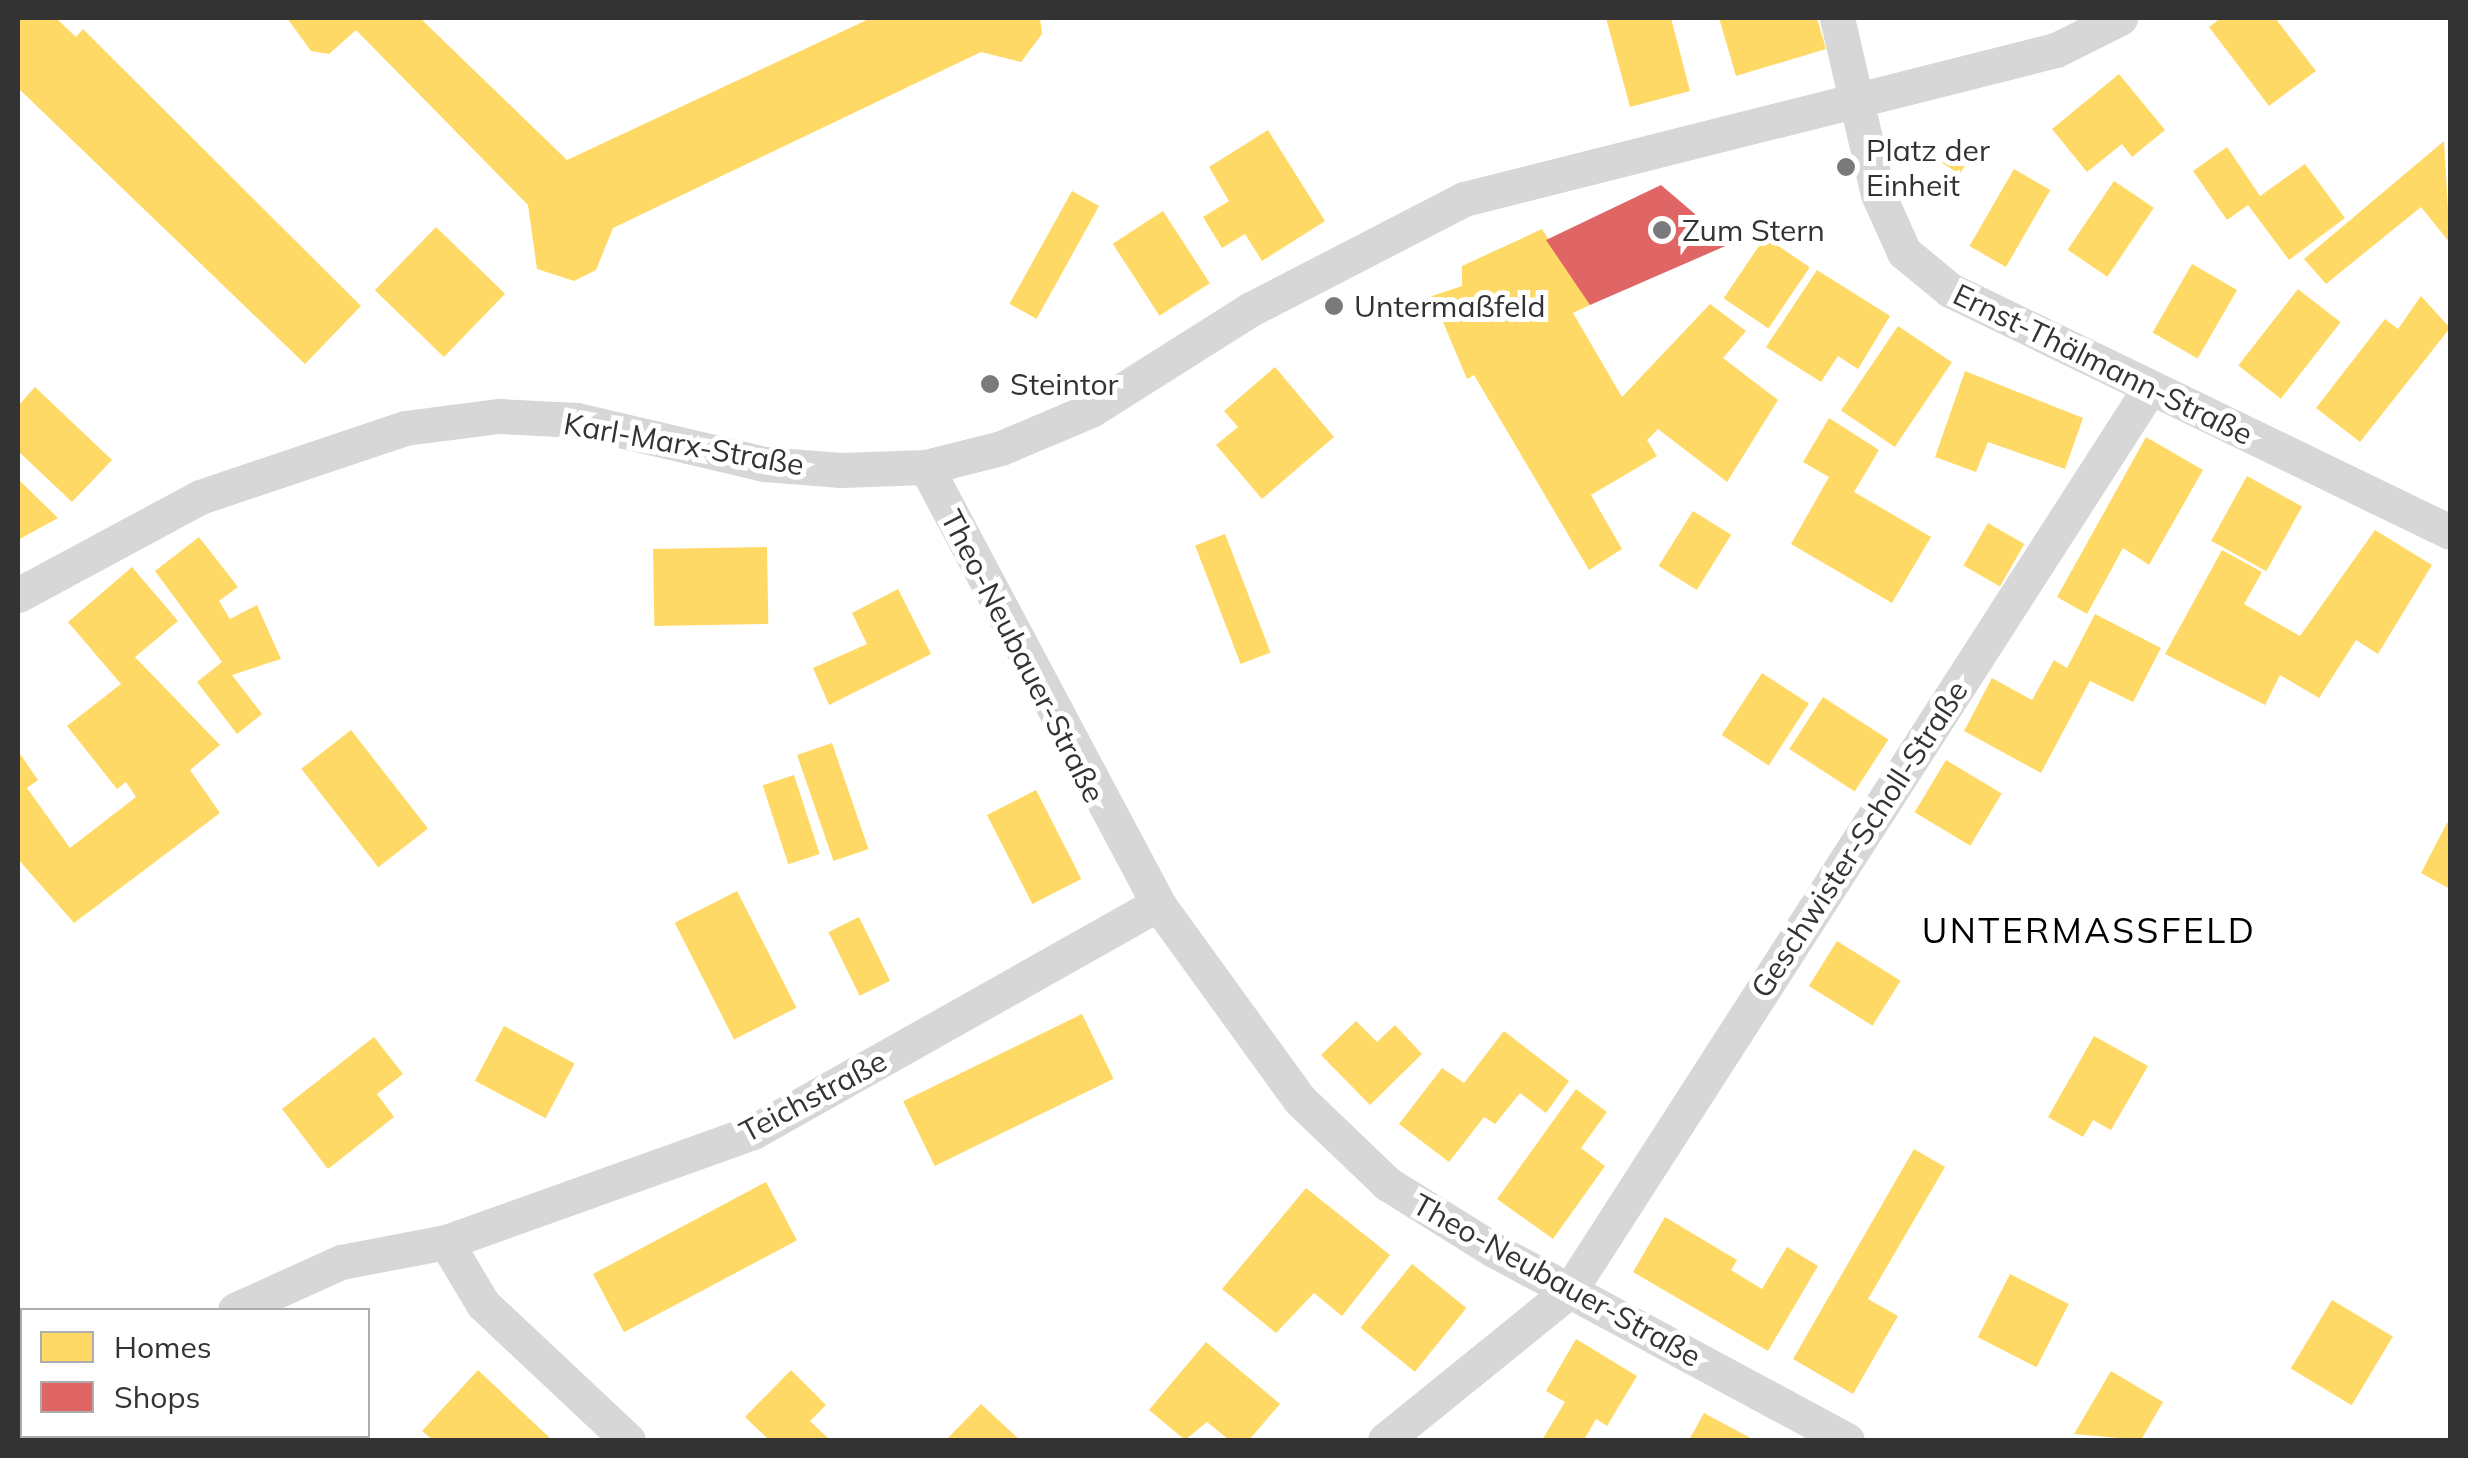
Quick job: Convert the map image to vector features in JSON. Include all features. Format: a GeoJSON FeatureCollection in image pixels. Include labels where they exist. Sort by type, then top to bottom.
{"type":"FeatureCollection","features":[{"type":"Feature","properties":{"kind":"street","name":"Ernst-Thälmann-Straße"},"geometry":{"type":"LineString","coordinates":[[1837,18],[1862,102],[1878,194],[1904,252],[1950,290],[2450,532]]}},
{"type":"Feature","properties":{"kind":"street"},"geometry":{"type":"LineString","coordinates":[[1862,102],[2056,50],[2120,18]]}},
{"type":"Feature","properties":{"kind":"street","name":"Karl-Marx-Straße"},"geometry":{"type":"LineString","coordinates":[[18,596],[200,496],[405,428],[499,416],[578,420],[764,464],[926,467],[1091,410],[1251,309],[1464,199],[1862,102]]}},
{"type":"Feature","properties":{"kind":"street","name":"Geschwister-Scholl-Straße"},"geometry":{"type":"LineString","coordinates":[[1385,1440],[1570,1290],[2148,388]]}},
{"type":"Feature","properties":{"kind":"street","name":"Theo-Neubauer-Straße"},"geometry":{"type":"LineString","coordinates":[[926,467],[1158,904],[1300,1100],[1388,1184],[1570,1290],[1847,1440]]}},
{"type":"Feature","properties":{"kind":"street","name":"Teichstraße"},"geometry":{"type":"LineString","coordinates":[[239,1308],[342,1262],[446,1242],[753,1132],[1158,904]]}},
{"type":"Feature","properties":{"kind":"street"},"geometry":{"type":"LineString","coordinates":[[446,1242],[483,1304],[628,1440]]}},
{"type":"Feature","properties":{"kind":"building: Homes"},"geometry":{"type":"Polygon","coordinates":[[[18,18],[56,18],[76,37],[83,29],[361,306],[305,364],[18,88],[18,18]]]}},
{"type":"Feature","properties":{"kind":"building: Homes"},"geometry":{"type":"Polygon","coordinates":[[[287,18],[420,18],[567,160],[871,18],[1040,18],[1042,34],[1021,62],[981,52],[613,228],[596,270],[574,281],[537,269],[528,205],[356,30],[329,54],[311,51],[287,18]]]}},
{"type":"Feature","properties":{"kind":"building: Homes"},"geometry":{"type":"Polygon","coordinates":[[[1606,18],[1671,18],[1690,91],[1630,107],[1606,18]]]}},
{"type":"Feature","properties":{"kind":"building: Homes"},"geometry":{"type":"Polygon","coordinates":[[[1719,18],[1817,18],[1826,49],[1736,76],[1719,18]]]}},
{"type":"Feature","properties":{"kind":"building: Homes"},"geometry":{"type":"Polygon","coordinates":[[[2221,18],[2275,18],[2316,71],[2269,106],[2209,27],[2221,18]]]}},
{"type":"Feature","properties":{"kind":"building: Homes"},"geometry":{"type":"Polygon","coordinates":[[[2119,74],[2165,130],[2132,157],[2122,144],[2087,172],[2052,129],[2119,74]]]}},
{"type":"Feature","properties":{"kind":"building: Homes"},"geometry":{"type":"Polygon","coordinates":[[[1268,130],[1325,221],[1262,261],[1245,234],[1222,248],[1203,217],[1229,201],[1209,167],[1268,130]]]}},
{"type":"Feature","properties":{"kind":"building: Homes"},"geometry":{"type":"Polygon","coordinates":[[[2444,141],[2450,243],[2421,207],[2326,284],[2304,259],[2444,141]]]}},
{"type":"Feature","properties":{"kind":"building: Homes"},"geometry":{"type":"Polygon","coordinates":[[[2227,147],[2260,196],[2305,164],[2345,218],[2289,260],[2248,205],[2227,220],[2193,171],[2227,147]]]}},
{"type":"Feature","properties":{"kind":"building: Homes"},"geometry":{"type":"Polygon","coordinates":[[[1952,149],[1969,160],[1960,174],[1943,163],[1952,149]]]}},
{"type":"Feature","properties":{"kind":"building: Homes"},"geometry":{"type":"Polygon","coordinates":[[[2014,169],[2050,190],[2006,267],[1970,246],[2014,169]]]}},
{"type":"Feature","properties":{"kind":"building: Homes"},"geometry":{"type":"Polygon","coordinates":[[[2114,181],[2154,208],[2107,277],[2068,250],[2114,181]]]}},
{"type":"Feature","properties":{"kind":"building: Homes"},"geometry":{"type":"Polygon","coordinates":[[[1072,191],[1099,206],[1037,319],[1009,304],[1072,191]]]}},
{"type":"Feature","properties":{"kind":"building: Homes"},"geometry":{"type":"Polygon","coordinates":[[[1163,211],[1210,283],[1160,316],[1113,244],[1163,211]]]}},
{"type":"Feature","properties":{"kind":"building: Homes"},"geometry":{"type":"Polygon","coordinates":[[[436,227],[505,294],[444,357],[375,290],[436,227]]]}},
{"type":"Feature","properties":{"kind":"building: Homes"},"geometry":{"type":"Polygon","coordinates":[[[1542,229],[1590,305],[1573,313],[1622,397],[1710,304],[1746,331],[1723,358],[1778,400],[1727,482],[1658,429],[1647,440],[1657,456],[1591,495],[1622,549],[1589,570],[1474,375],[1467,379],[1432,296],[1462,286],[1462,266],[1542,229]]]}},
{"type":"Feature","properties":{"kind":"building: Homes"},"geometry":{"type":"Polygon","coordinates":[[[1765,237],[1810,267],[1768,329],[1724,298],[1765,237]]]}},
{"type":"Feature","properties":{"kind":"building: Homes"},"geometry":{"type":"Polygon","coordinates":[[[2192,264],[2237,290],[2198,358],[2152,332],[2192,264]]]}},
{"type":"Feature","properties":{"kind":"building: Homes"},"geometry":{"type":"Polygon","coordinates":[[[1817,270],[1890,316],[1858,369],[1838,356],[1821,382],[1766,347],[1817,270]]]}},
{"type":"Feature","properties":{"kind":"building: Homes"},"geometry":{"type":"Polygon","coordinates":[[[2298,289],[2341,322],[2281,399],[2238,365],[2298,289]]]}},
{"type":"Feature","properties":{"kind":"building: Homes"},"geometry":{"type":"Polygon","coordinates":[[[2421,296],[2450,328],[2360,442],[2316,408],[2385,319],[2398,329],[2421,296]]]}},
{"type":"Feature","properties":{"kind":"building: Homes"},"geometry":{"type":"Polygon","coordinates":[[[1898,326],[1952,362],[1895,447],[1841,411],[1898,326]]]}},
{"type":"Feature","properties":{"kind":"building: Homes"},"geometry":{"type":"Polygon","coordinates":[[[1275,367],[1334,437],[1262,499],[1216,445],[1238,427],[1224,411],[1275,367]]]}},
{"type":"Feature","properties":{"kind":"building: Homes"},"geometry":{"type":"Polygon","coordinates":[[[1965,371],[2083,418],[2065,469],[1988,442],[1976,472],[1935,457],[1965,371]]]}},
{"type":"Feature","properties":{"kind":"building: Homes"},"geometry":{"type":"Polygon","coordinates":[[[35,387],[112,460],[72,502],[18,451],[18,406],[35,387]]]}},
{"type":"Feature","properties":{"kind":"building: Homes"},"geometry":{"type":"Polygon","coordinates":[[[1829,418],[1879,450],[1854,492],[1931,537],[1892,603],[1791,544],[1829,477],[1803,462],[1829,418]]]}},
{"type":"Feature","properties":{"kind":"building: Homes"},"geometry":{"type":"Polygon","coordinates":[[[2146,437],[2203,470],[2149,565],[2123,548],[2087,614],[2057,597],[2146,437]]]}},
{"type":"Feature","properties":{"kind":"building: Homes"},"geometry":{"type":"Polygon","coordinates":[[[2247,476],[2302,507],[2266,571],[2211,541],[2247,476]]]}},
{"type":"Feature","properties":{"kind":"building: Homes"},"geometry":{"type":"Polygon","coordinates":[[[18,479],[58,518],[18,540],[18,479]]]}},
{"type":"Feature","properties":{"kind":"building: Homes"},"geometry":{"type":"Polygon","coordinates":[[[1693,511],[1731,535],[1697,590],[1659,566],[1693,511]]]}},
{"type":"Feature","properties":{"kind":"building: Homes"},"geometry":{"type":"Polygon","coordinates":[[[1988,523],[2024,544],[2000,586],[1964,565],[1988,523]]]}},
{"type":"Feature","properties":{"kind":"building: Homes"},"geometry":{"type":"Polygon","coordinates":[[[2375,530],[2432,565],[2378,654],[2356,640],[2319,698],[2280,675],[2265,705],[2165,654],[2222,550],[2262,572],[2244,604],[2300,636],[2375,530]]]}},
{"type":"Feature","properties":{"kind":"building: Homes"},"geometry":{"type":"Polygon","coordinates":[[[1225,534],[1271,653],[1241,664],[1195,545],[1225,534]]]}},
{"type":"Feature","properties":{"kind":"building: Homes"},"geometry":{"type":"Polygon","coordinates":[[[199,537],[238,587],[219,601],[230,619],[257,605],[281,659],[232,675],[262,714],[237,734],[197,682],[222,662],[155,571],[199,537]]]}},
{"type":"Feature","properties":{"kind":"building: Homes"},"geometry":{"type":"Polygon","coordinates":[[[767,547],[768,624],[654,626],[653,549],[767,547]]]}},
{"type":"Feature","properties":{"kind":"building: Homes"},"geometry":{"type":"Polygon","coordinates":[[[132,567],[178,621],[135,657],[220,745],[190,770],[220,813],[74,923],[18,859],[18,751],[38,780],[27,788],[70,848],[136,797],[126,782],[117,789],[67,726],[121,684],[68,622],[132,567]]]}},
{"type":"Feature","properties":{"kind":"building: Homes"},"geometry":{"type":"Polygon","coordinates":[[[898,589],[931,654],[829,705],[813,668],[867,644],[852,613],[898,589]]]}},
{"type":"Feature","properties":{"kind":"building: Homes"},"geometry":{"type":"Polygon","coordinates":[[[2095,614],[2161,648],[2133,702],[2090,681],[2041,773],[1964,731],[1992,678],[2032,700],[2054,660],[2067,668],[2095,614]]]}},
{"type":"Feature","properties":{"kind":"building: Homes"},"geometry":{"type":"Polygon","coordinates":[[[1762,673],[1809,703],[1769,766],[1722,735],[1762,673]]]}},
{"type":"Feature","properties":{"kind":"building: Homes"},"geometry":{"type":"Polygon","coordinates":[[[1823,697],[1888,739],[1855,791],[1789,749],[1823,697]]]}},
{"type":"Feature","properties":{"kind":"building: Homes"},"geometry":{"type":"Polygon","coordinates":[[[351,730],[428,829],[378,867],[301,769],[351,730]]]}},
{"type":"Feature","properties":{"kind":"building: Homes"},"geometry":{"type":"Polygon","coordinates":[[[832,743],[868,849],[833,861],[797,755],[832,743]]]}},
{"type":"Feature","properties":{"kind":"building: Homes"},"geometry":{"type":"Polygon","coordinates":[[[1946,760],[2002,793],[1970,846],[1915,812],[1946,760]]]}},
{"type":"Feature","properties":{"kind":"building: Homes"},"geometry":{"type":"Polygon","coordinates":[[[794,775],[820,854],[788,864],[763,785],[794,775]]]}},
{"type":"Feature","properties":{"kind":"building: Homes"},"geometry":{"type":"Polygon","coordinates":[[[1036,790],[1081,879],[1032,904],[987,815],[1036,790]]]}},
{"type":"Feature","properties":{"kind":"building: Homes"},"geometry":{"type":"Polygon","coordinates":[[[2447,823],[2450,824],[2450,889],[2421,873],[2447,823]]]}},
{"type":"Feature","properties":{"kind":"building: Homes"},"geometry":{"type":"Polygon","coordinates":[[[737,891],[796,1008],[734,1040],[675,923],[737,891]]]}},
{"type":"Feature","properties":{"kind":"building: Homes"},"geometry":{"type":"Polygon","coordinates":[[[859,917],[890,981],[860,996],[828,932],[859,917]]]}},
{"type":"Feature","properties":{"kind":"building: Homes"},"geometry":{"type":"Polygon","coordinates":[[[1837,941],[1901,981],[1873,1026],[1809,986],[1837,941]]]}},
{"type":"Feature","properties":{"kind":"building: Homes"},"geometry":{"type":"Polygon","coordinates":[[[1082,1014],[1114,1079],[935,1166],[903,1101],[1082,1014]]]}},
{"type":"Feature","properties":{"kind":"building: Homes"},"geometry":{"type":"Polygon","coordinates":[[[1356,1021],[1377,1042],[1395,1025],[1422,1054],[1370,1105],[1321,1055],[1356,1021]]]}},
{"type":"Feature","properties":{"kind":"building: Homes"},"geometry":{"type":"Polygon","coordinates":[[[504,1026],[575,1064],[546,1118],[475,1081],[504,1026]]]}},
{"type":"Feature","properties":{"kind":"building: Homes"},"geometry":{"type":"Polygon","coordinates":[[[1504,1031],[1569,1081],[1546,1113],[1520,1093],[1495,1124],[1484,1117],[1449,1162],[1399,1124],[1442,1068],[1464,1083],[1504,1031]]]}},
{"type":"Feature","properties":{"kind":"building: Homes"},"geometry":{"type":"Polygon","coordinates":[[[2094,1036],[2148,1066],[2111,1130],[2093,1120],[2083,1137],[2048,1117],[2094,1036]]]}},
{"type":"Feature","properties":{"kind":"building: Homes"},"geometry":{"type":"Polygon","coordinates":[[[374,1037],[403,1074],[377,1094],[394,1117],[328,1169],[282,1109],[374,1037]]]}},
{"type":"Feature","properties":{"kind":"building: Homes"},"geometry":{"type":"Polygon","coordinates":[[[1576,1089],[1607,1112],[1581,1148],[1605,1166],[1553,1239],[1497,1199],[1576,1089]]]}},
{"type":"Feature","properties":{"kind":"building: Homes"},"geometry":{"type":"Polygon","coordinates":[[[1914,1149],[1945,1167],[1868,1299],[1898,1316],[1853,1394],[1793,1359],[1914,1149]]]}},
{"type":"Feature","properties":{"kind":"building: Homes"},"geometry":{"type":"Polygon","coordinates":[[[766,1182],[797,1240],[624,1332],[593,1274],[766,1182]]]}},
{"type":"Feature","properties":{"kind":"building: Homes"},"geometry":{"type":"Polygon","coordinates":[[[1306,1188],[1390,1255],[1342,1316],[1314,1293],[1276,1333],[1222,1289],[1306,1188]]]}},
{"type":"Feature","properties":{"kind":"building: Homes"},"geometry":{"type":"Polygon","coordinates":[[[1665,1217],[1737,1260],[1731,1270],[1762,1289],[1787,1247],[1818,1266],[1768,1351],[1633,1272],[1665,1217]]]}},
{"type":"Feature","properties":{"kind":"building: Homes"},"geometry":{"type":"Polygon","coordinates":[[[1412,1264],[1466,1308],[1415,1372],[1360,1328],[1412,1264]]]}},
{"type":"Feature","properties":{"kind":"building: Homes"},"geometry":{"type":"Polygon","coordinates":[[[2010,1274],[2069,1304],[2037,1367],[1978,1337],[2010,1274]]]}},
{"type":"Feature","properties":{"kind":"building: Homes"},"geometry":{"type":"Polygon","coordinates":[[[2332,1300],[2393,1337],[2352,1405],[2291,1369],[2332,1300]]]}},
{"type":"Feature","properties":{"kind":"building: Homes"},"geometry":{"type":"Polygon","coordinates":[[[1576,1339],[1637,1376],[1607,1426],[1596,1419],[1584,1440],[1542,1440],[1565,1402],[1546,1391],[1576,1339]]]}},
{"type":"Feature","properties":{"kind":"building: Homes"},"geometry":{"type":"Polygon","coordinates":[[[1206,1342],[1280,1404],[1249,1440],[1229,1440],[1207,1422],[1185,1440],[1149,1410],[1206,1342]]]}},
{"type":"Feature","properties":{"kind":"building: Homes"},"geometry":{"type":"Polygon","coordinates":[[[478,1370],[552,1440],[433,1440],[422,1431],[478,1370]]]}},
{"type":"Feature","properties":{"kind":"building: Homes"},"geometry":{"type":"Polygon","coordinates":[[[791,1370],[826,1405],[810,1421],[830,1440],[769,1440],[745,1417],[791,1370]]]}},
{"type":"Feature","properties":{"kind":"building: Homes"},"geometry":{"type":"Polygon","coordinates":[[[2111,1371],[2163,1402],[2141,1440],[2074,1434],[2111,1371]]]}},
{"type":"Feature","properties":{"kind":"building: Homes"},"geometry":{"type":"Polygon","coordinates":[[[981,1404],[1020,1440],[946,1440],[981,1404]]]}},
{"type":"Feature","properties":{"kind":"building: Homes"},"geometry":{"type":"Polygon","coordinates":[[[1704,1413],[1754,1440],[1689,1440],[1704,1413]]]}},
{"type":"Feature","properties":{"kind":"building: Shops"},"geometry":{"type":"Polygon","coordinates":[[[1661,185],[1730,244],[1590,305],[1546,240],[1661,185]]]}},
{"type":"Feature","properties":{"kind":"place","name":"Platz der Einheit"},"geometry":{"type":"Point","coordinates":[1846,167]}},
{"type":"Feature","properties":{"kind":"place","name":"Zum Stern"},"geometry":{"type":"Point","coordinates":[1662,230]}},
{"type":"Feature","properties":{"kind":"place","name":"Untermaßfeld"},"geometry":{"type":"Point","coordinates":[1334,306]}},
{"type":"Feature","properties":{"kind":"place","name":"Steintor"},"geometry":{"type":"Point","coordinates":[990,384]}},
{"type":"Feature","properties":{"kind":"district","name":"UNTERMASSFELD"},"geometry":{"type":"Point","coordinates":[2089,930]}}]}
